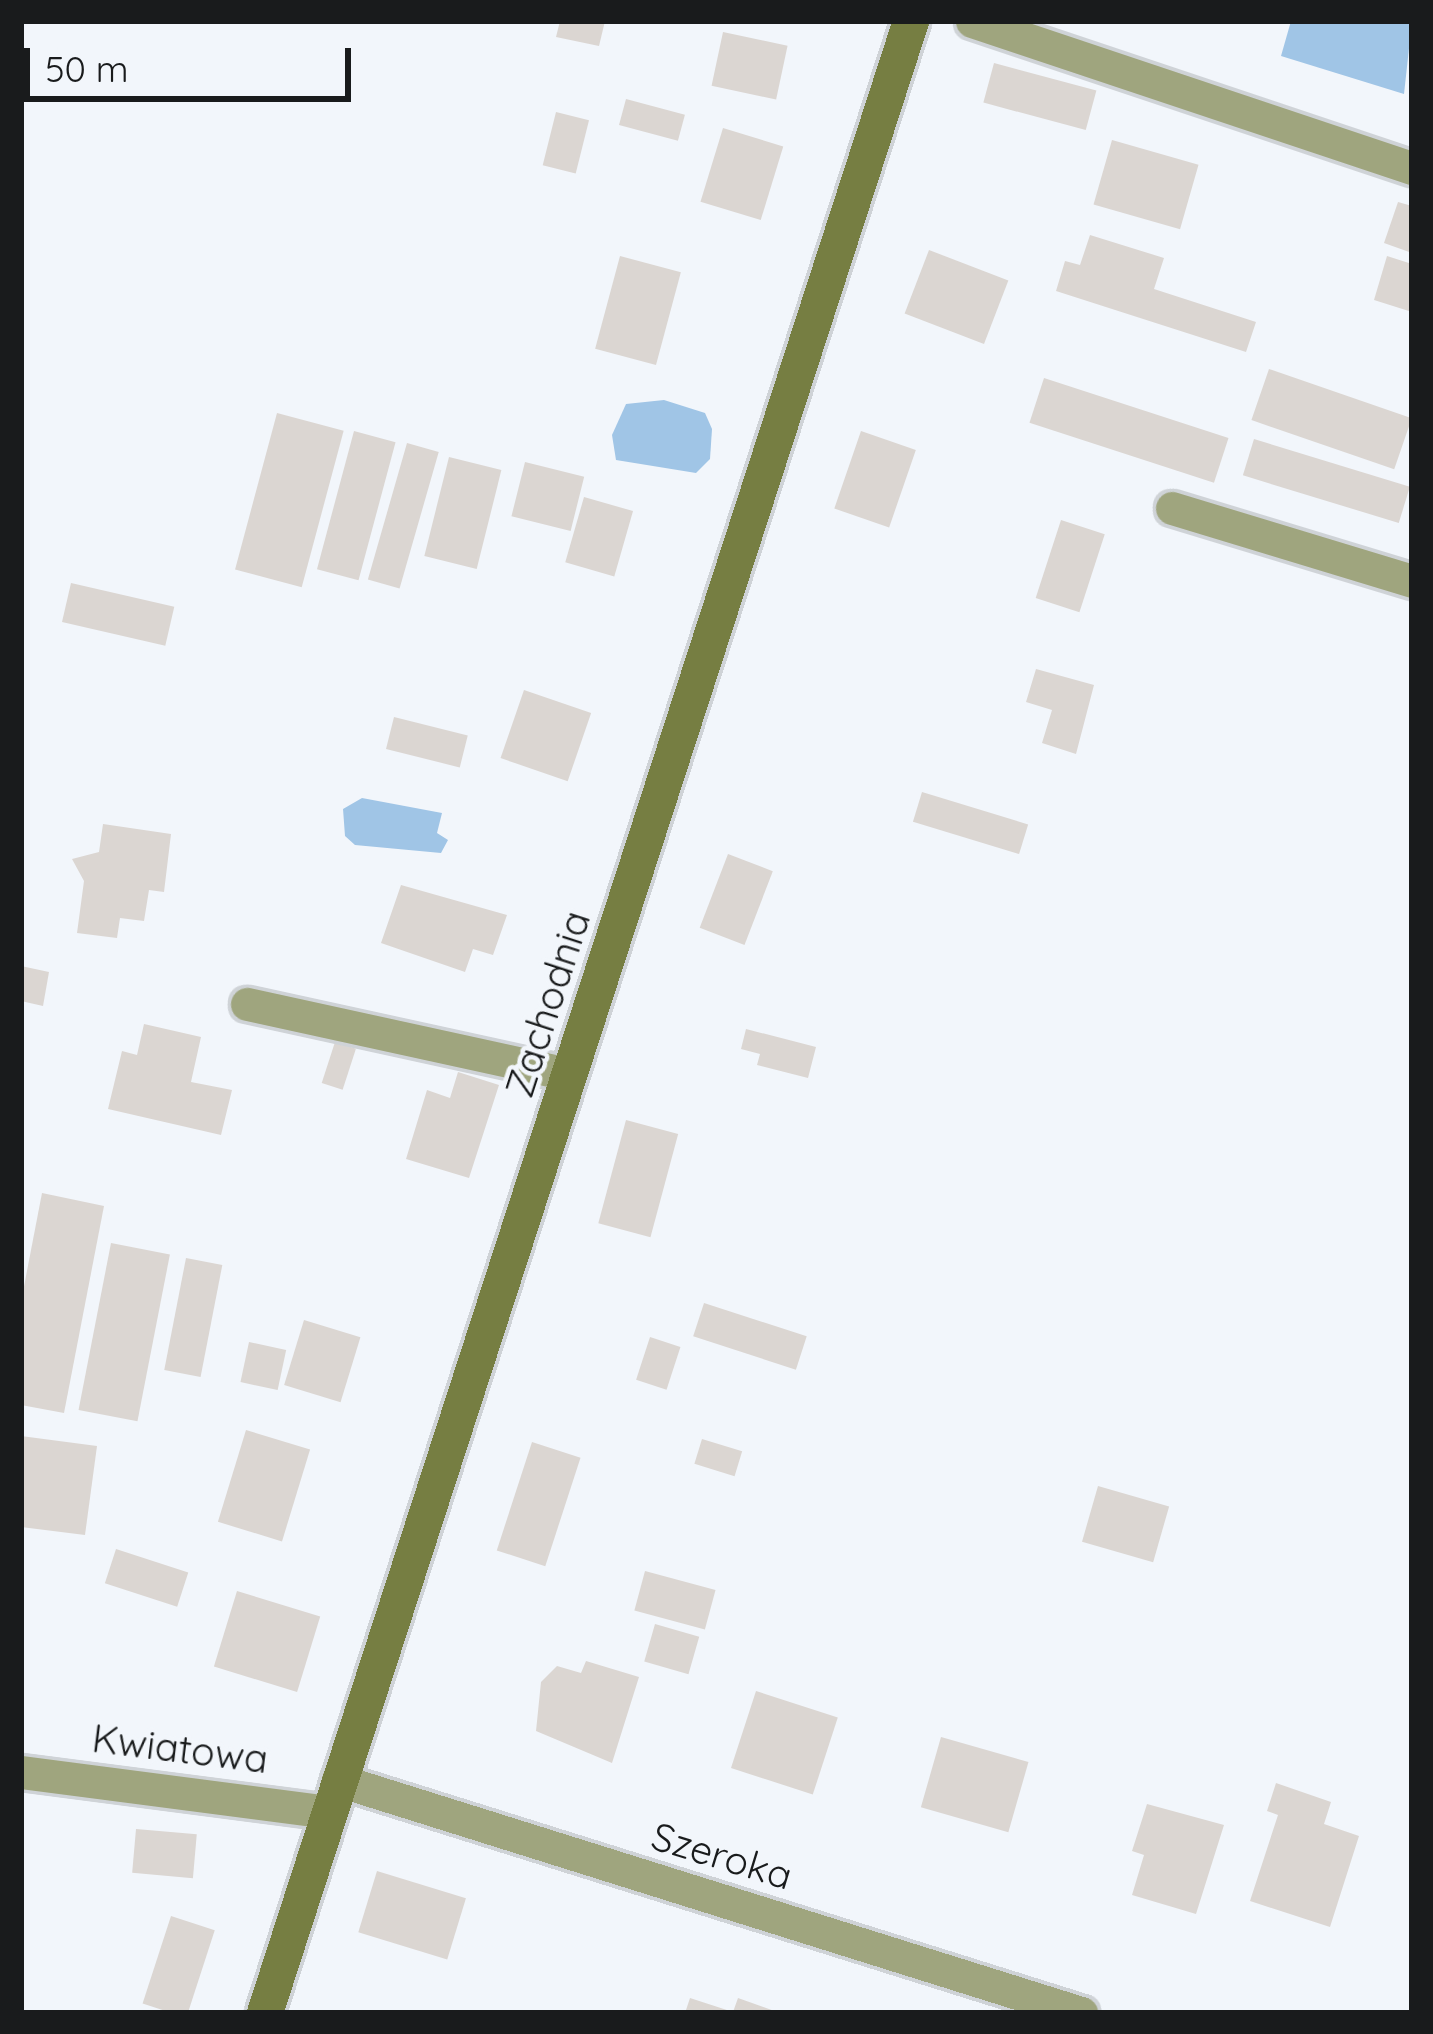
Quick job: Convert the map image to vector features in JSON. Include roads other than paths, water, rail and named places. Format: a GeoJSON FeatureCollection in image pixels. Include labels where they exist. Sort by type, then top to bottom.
{"type":"FeatureCollection","features":[{"type":"Feature","properties":{"kind":"street","name":"Zachodnia"},"geometry":{"type":"LineString","coordinates":[[265,2013],[911,21]]}},
{"type":"Feature","properties":{"kind":"street"},"geometry":{"type":"LineString","coordinates":[[972,21],[1412,168]]}},
{"type":"Feature","properties":{"kind":"street"},"geometry":{"type":"LineString","coordinates":[[1172,508],[1412,581]]}},
{"type":"Feature","properties":{"kind":"street"},"geometry":{"type":"LineString","coordinates":[[247,1004],[569,1074]]}},
{"type":"Feature","properties":{"kind":"street","name":"Kwiatowa"},"geometry":{"type":"LineString","coordinates":[[21,1772],[333,1796]]}},
{"type":"Feature","properties":{"kind":"street","name":"Szeroka"},"geometry":{"type":"LineString","coordinates":[[333,1796],[1081,2013]]}},
{"type":"Feature","properties":{"kind":"water"},"geometry":{"type":"Polygon","coordinates":[[[1291,21],[1412,21],[1404,94],[1281,56],[1291,21]]]}},
{"type":"Feature","properties":{"kind":"water"},"geometry":{"type":"Polygon","coordinates":[[[664,400],[705,413],[712,429],[710,459],[696,473],[616,460],[612,435],[626,404],[664,400]]]}},
{"type":"Feature","properties":{"kind":"water"},"geometry":{"type":"Polygon","coordinates":[[[362,798],[442,813],[437,833],[448,840],[441,853],[355,845],[345,836],[343,809],[362,798]]]}}]}
